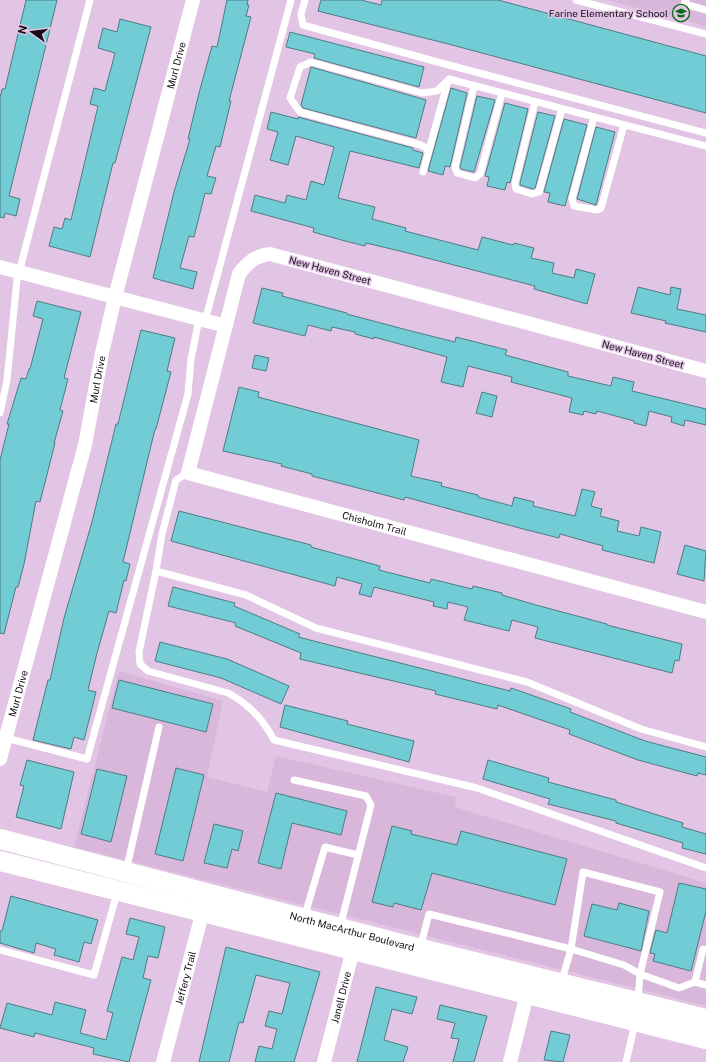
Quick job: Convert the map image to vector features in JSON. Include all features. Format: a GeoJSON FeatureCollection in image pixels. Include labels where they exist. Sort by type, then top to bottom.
{"type":"FeatureCollection","features":[{"type":"Feature","properties":{"kind":"main road","name":"North MacArthur Boulevard"},"geometry":{"type":"LineString","coordinates":[[0,839],[126,871],[205,902],[350,936],[637,1011],[706,1019]]}},
{"type":"Feature","properties":{"kind":"main road","name":"North MacArthur Boulevard"},"geometry":{"type":"LineString","coordinates":[[0,861],[117,890],[304,918],[350,936],[420,948],[529,984],[561,983],[637,1011],[706,1039]]}},
{"type":"Feature","properties":{"kind":"street","name":"Murl Drive"},"geometry":{"type":"LineString","coordinates":[[0,759],[6,738],[5,719],[85,445],[102,353],[115,297],[193,0]]}},
{"type":"Feature","properties":{"kind":"street","name":"New Haven Street"},"geometry":{"type":"LineString","coordinates":[[226,326],[239,274],[247,264],[256,257],[270,254],[706,371]]}},
{"type":"Feature","properties":{"kind":"street"},"geometry":{"type":"LineString","coordinates":[[0,267],[226,326],[188,473]]}},
{"type":"Feature","properties":{"kind":"street","name":"Chisholm Trail"},"geometry":{"type":"LineString","coordinates":[[188,473],[706,612]]}},
{"type":"Feature","properties":{"kind":"street","name":"Jeffery Trail"},"geometry":{"type":"LineString","coordinates":[[163,1062],[205,902]]}},
{"type":"Feature","properties":{"kind":"street","name":"Janell Drive"},"geometry":{"type":"LineString","coordinates":[[324,1062],[350,936]]}},
{"type":"Feature","properties":{"kind":"street"},"geometry":{"type":"LineString","coordinates":[[510,1062],[529,984]]}},
{"type":"Feature","properties":{"kind":"lane"},"geometry":{"type":"LineString","coordinates":[[0,413],[6,390],[12,315],[19,272],[90,0]]}},
{"type":"Feature","properties":{"kind":"lane"},"geometry":{"type":"LineString","coordinates":[[6,738],[87,759],[188,394],[192,358],[202,320],[291,0]]}},
{"type":"Feature","properties":{"kind":"lane"},"geometry":{"type":"LineString","coordinates":[[305,0],[301,14],[303,25],[706,133]]}},
{"type":"Feature","properties":{"kind":"lane"},"geometry":{"type":"LineString","coordinates":[[576,0],[706,34]]}},
{"type":"Feature","properties":{"kind":"lane"},"geometry":{"type":"LineString","coordinates":[[686,0],[684,4],[706,10]]}},
{"type":"Feature","properties":{"kind":"lane"},"geometry":{"type":"LineString","coordinates":[[429,150],[421,145],[300,112],[290,98],[300,67],[311,62],[422,93],[437,91],[449,79]]}},
{"type":"Feature","properties":{"kind":"lane"},"geometry":{"type":"LineString","coordinates":[[449,79],[706,146]]}},
{"type":"Feature","properties":{"kind":"lane"},"geometry":{"type":"LineString","coordinates":[[423,172],[449,79]]}},
{"type":"Feature","properties":{"kind":"lane"},"geometry":{"type":"LineString","coordinates":[[474,86],[455,167],[457,174],[475,178],[480,174],[502,93]]}},
{"type":"Feature","properties":{"kind":"lane"},"geometry":{"type":"LineString","coordinates":[[535,102],[514,183],[516,190],[532,194],[540,192],[562,109]]}},
{"type":"Feature","properties":{"kind":"lane"},"geometry":{"type":"LineString","coordinates":[[594,117],[572,199],[574,206],[596,210],[601,208],[624,125]]}},
{"type":"Feature","properties":{"kind":"lane"},"geometry":{"type":"LineString","coordinates":[[188,473],[176,480],[162,534],[139,652],[140,664],[148,671],[228,693],[239,698],[257,713],[274,740],[477,788],[706,868]]}},
{"type":"Feature","properties":{"kind":"lane"},"geometry":{"type":"LineString","coordinates":[[156,571],[246,594],[316,628],[527,682],[641,728],[706,747]]}},
{"type":"Feature","properties":{"kind":"lane"},"geometry":{"type":"LineString","coordinates":[[126,871],[159,727]]}},
{"type":"Feature","properties":{"kind":"lane"},"geometry":{"type":"LineString","coordinates":[[294,780],[366,796],[370,805],[358,855],[350,936]]}},
{"type":"Feature","properties":{"kind":"lane"},"geometry":{"type":"LineString","coordinates":[[304,918],[325,847],[358,855]]}},
{"type":"Feature","properties":{"kind":"lane"},"geometry":{"type":"LineString","coordinates":[[561,983],[570,949],[583,872],[660,892],[640,974],[637,1011],[626,1062]]}},
{"type":"Feature","properties":{"kind":"lane"},"geometry":{"type":"LineString","coordinates":[[0,950],[94,975],[117,890]]}},
{"type":"Feature","properties":{"kind":"lane"},"geometry":{"type":"LineString","coordinates":[[420,948],[429,914],[570,949],[624,965],[640,974],[679,988],[695,982],[706,985]]}},
{"type":"Feature","properties":{"kind":"lane"},"geometry":{"type":"LineString","coordinates":[[695,982],[703,949],[706,950]]}},
{"type":"Feature","properties":{"kind":"shaded area","name":"Farine Elementary School"},"geometry":{"type":"Polygon","coordinates":[[[607,0],[706,0],[706,26],[607,0]]]}},
{"type":"Feature","properties":{"kind":"shaded area"},"geometry":{"type":"Polygon","coordinates":[[[119,671],[223,701],[207,777],[267,792],[276,756],[456,797],[455,807],[706,883],[706,1006],[74,847],[119,671]]]}},
{"type":"Feature","properties":{"kind":"building"},"geometry":{"type":"Polygon","coordinates":[[[26,0],[57,0],[9,196],[20,199],[16,216],[5,213],[4,218],[0,217],[0,98],[2,89],[5,89],[26,0]]]}},
{"type":"Feature","properties":{"kind":"building"},"geometry":{"type":"Polygon","coordinates":[[[227,0],[248,0],[247,5],[249,5],[246,16],[251,17],[229,101],[231,101],[220,147],[216,146],[207,176],[216,178],[211,194],[205,193],[194,237],[189,236],[180,268],[197,272],[193,289],[153,278],[174,192],[190,139],[188,139],[199,93],[212,46],[217,47],[227,0]]]}},
{"type":"Feature","properties":{"kind":"building"},"geometry":{"type":"Polygon","coordinates":[[[321,0],[361,0],[381,5],[382,0],[498,0],[706,56],[706,113],[318,11],[321,0]]]}},
{"type":"Feature","properties":{"kind":"building"},"geometry":{"type":"Polygon","coordinates":[[[120,19],[151,27],[115,163],[113,163],[90,257],[49,246],[54,227],[62,229],[65,218],[71,220],[98,106],[90,104],[94,88],[105,91],[115,53],[98,48],[103,28],[117,32],[120,19]]]}},
{"type":"Feature","properties":{"kind":"building"},"geometry":{"type":"Polygon","coordinates":[[[290,32],[424,67],[419,87],[314,58],[315,54],[286,47],[290,32]]]}},
{"type":"Feature","properties":{"kind":"building"},"geometry":{"type":"Polygon","coordinates":[[[311,67],[426,100],[416,138],[303,108],[301,105],[311,67]]]}},
{"type":"Feature","properties":{"kind":"building"},"geometry":{"type":"Polygon","coordinates":[[[451,88],[467,93],[450,167],[445,166],[443,175],[428,171],[451,88]]]}},
{"type":"Feature","properties":{"kind":"building"},"geometry":{"type":"Polygon","coordinates":[[[477,96],[495,100],[474,172],[461,169],[460,167],[477,96]]]}},
{"type":"Feature","properties":{"kind":"building"},"geometry":{"type":"Polygon","coordinates":[[[505,103],[528,109],[510,183],[507,182],[505,190],[487,186],[489,177],[485,176],[505,103]]]}},
{"type":"Feature","properties":{"kind":"building"},"geometry":{"type":"Polygon","coordinates":[[[271,112],[298,119],[298,117],[413,148],[413,150],[423,153],[419,168],[350,151],[338,198],[375,207],[372,219],[406,228],[405,231],[478,250],[482,237],[513,245],[514,243],[534,248],[531,258],[554,263],[552,273],[574,278],[576,269],[595,274],[587,304],[534,289],[535,286],[400,251],[366,243],[365,246],[345,241],[313,232],[314,228],[251,211],[255,195],[285,203],[287,195],[306,200],[311,181],[324,185],[334,147],[296,136],[288,165],[270,160],[278,132],[267,129],[271,112]]]}},
{"type":"Feature","properties":{"kind":"building"},"geometry":{"type":"Polygon","coordinates":[[[538,112],[555,116],[535,188],[533,189],[520,185],[520,183],[538,112]]]}},
{"type":"Feature","properties":{"kind":"building"},"geometry":{"type":"Polygon","coordinates":[[[564,119],[587,125],[565,206],[548,202],[550,193],[544,192],[564,119]]]}},
{"type":"Feature","properties":{"kind":"building"},"geometry":{"type":"Polygon","coordinates":[[[596,127],[615,132],[596,205],[577,199],[596,127]]]}},
{"type":"Feature","properties":{"kind":"building"},"geometry":{"type":"Polygon","coordinates":[[[638,287],[670,295],[671,287],[681,289],[677,309],[706,315],[706,332],[665,323],[666,321],[631,313],[638,287]]]}},
{"type":"Feature","properties":{"kind":"building"},"geometry":{"type":"Polygon","coordinates":[[[262,288],[283,293],[282,296],[411,331],[455,342],[456,337],[507,350],[505,355],[568,372],[568,376],[611,386],[613,377],[634,382],[632,391],[706,409],[706,425],[685,420],[684,426],[671,422],[672,417],[649,411],[646,426],[634,423],[634,421],[597,411],[596,414],[584,411],[583,415],[569,412],[572,398],[511,382],[512,377],[468,366],[463,387],[441,382],[447,357],[332,327],[331,331],[308,325],[305,336],[253,323],[262,288]]]}},
{"type":"Feature","properties":{"kind":"building"},"geometry":{"type":"Polygon","coordinates":[[[37,301],[81,312],[64,378],[68,379],[60,410],[63,411],[40,502],[36,501],[24,564],[18,587],[16,587],[4,634],[0,633],[0,460],[9,424],[7,424],[21,378],[26,379],[30,369],[43,319],[33,316],[37,301]]]}},
{"type":"Feature","properties":{"kind":"building"},"geometry":{"type":"Polygon","coordinates":[[[141,330],[175,338],[167,371],[171,372],[155,429],[123,562],[130,564],[126,581],[124,580],[116,613],[109,611],[88,690],[96,692],[84,740],[74,737],[71,749],[33,740],[48,680],[50,680],[64,618],[92,522],[116,424],[118,424],[141,330]]]}},
{"type":"Feature","properties":{"kind":"building"},"geometry":{"type":"Polygon","coordinates":[[[255,355],[269,358],[266,371],[252,368],[255,355]]]}},
{"type":"Feature","properties":{"kind":"building"},"geometry":{"type":"Polygon","coordinates":[[[239,387],[259,392],[258,397],[419,440],[411,476],[442,483],[441,486],[478,495],[478,497],[512,506],[514,497],[534,502],[533,506],[575,516],[582,489],[595,492],[591,506],[602,509],[600,516],[619,521],[617,531],[639,536],[641,527],[661,532],[654,563],[602,550],[603,546],[560,534],[559,538],[405,497],[404,500],[312,476],[312,474],[281,466],[282,464],[223,451],[239,387]]]}},
{"type":"Feature","properties":{"kind":"building"},"geometry":{"type":"Polygon","coordinates":[[[482,392],[497,396],[492,417],[476,413],[482,392]]]}},
{"type":"Feature","properties":{"kind":"building"},"geometry":{"type":"Polygon","coordinates":[[[179,511],[311,545],[311,547],[380,566],[379,570],[430,583],[431,579],[472,589],[473,586],[502,593],[502,595],[536,605],[682,644],[679,661],[675,660],[672,673],[535,638],[538,627],[512,620],[509,631],[464,620],[468,607],[448,602],[447,609],[433,606],[434,602],[374,587],[371,597],[359,594],[362,584],[337,577],[335,586],[171,541],[179,511]]]}},
{"type":"Feature","properties":{"kind":"building"},"geometry":{"type":"Polygon","coordinates":[[[685,545],[706,551],[704,581],[677,574],[685,545]]]}},
{"type":"Feature","properties":{"kind":"building"},"geometry":{"type":"Polygon","coordinates":[[[173,587],[235,603],[234,606],[300,634],[298,637],[510,691],[511,688],[571,709],[570,712],[645,741],[706,757],[706,775],[698,773],[697,776],[638,760],[569,734],[570,730],[498,705],[497,709],[435,694],[436,691],[300,659],[301,653],[235,626],[236,623],[168,606],[173,587]]]}},
{"type":"Feature","properties":{"kind":"building"},"geometry":{"type":"Polygon","coordinates":[[[160,642],[227,659],[289,686],[281,704],[221,678],[155,661],[160,642]]]}},
{"type":"Feature","properties":{"kind":"building"},"geometry":{"type":"Polygon","coordinates":[[[119,680],[213,704],[206,732],[112,708],[119,680]]]}},
{"type":"Feature","properties":{"kind":"building"},"geometry":{"type":"Polygon","coordinates":[[[285,705],[348,721],[347,724],[414,741],[409,762],[280,727],[285,705]]]}},
{"type":"Feature","properties":{"kind":"building"},"geometry":{"type":"Polygon","coordinates":[[[27,760],[74,772],[61,829],[16,817],[24,786],[20,785],[27,760]]]}},
{"type":"Feature","properties":{"kind":"building"},"geometry":{"type":"Polygon","coordinates":[[[488,760],[549,778],[548,782],[616,800],[616,802],[683,823],[682,827],[706,834],[706,854],[682,848],[683,843],[616,823],[616,821],[548,804],[550,799],[483,779],[488,760]]]}},
{"type":"Feature","properties":{"kind":"building"},"geometry":{"type":"Polygon","coordinates":[[[176,768],[204,775],[183,861],[155,854],[176,768]]]}},
{"type":"Feature","properties":{"kind":"building"},"geometry":{"type":"Polygon","coordinates":[[[97,769],[127,776],[111,842],[81,834],[97,769]]]}},
{"type":"Feature","properties":{"kind":"building"},"geometry":{"type":"Polygon","coordinates":[[[276,793],[347,811],[341,835],[292,823],[281,869],[258,863],[276,793]]]}},
{"type":"Feature","properties":{"kind":"building"},"geometry":{"type":"Polygon","coordinates":[[[214,824],[243,831],[238,851],[232,849],[227,868],[204,863],[214,824]]]}},
{"type":"Feature","properties":{"kind":"building"},"geometry":{"type":"Polygon","coordinates":[[[392,826],[412,831],[411,834],[457,845],[461,831],[567,859],[555,905],[432,873],[421,910],[394,903],[393,907],[372,902],[392,826]]]}},
{"type":"Feature","properties":{"kind":"building"},"geometry":{"type":"Polygon","coordinates":[[[679,883],[706,889],[706,911],[691,971],[653,961],[655,954],[650,953],[656,930],[667,933],[679,883]]]}},
{"type":"Feature","properties":{"kind":"building"},"geometry":{"type":"Polygon","coordinates":[[[11,896],[98,920],[91,944],[84,942],[79,962],[54,955],[56,949],[36,943],[34,953],[0,943],[0,931],[2,931],[11,896]]]}},
{"type":"Feature","properties":{"kind":"building"},"geometry":{"type":"Polygon","coordinates":[[[619,903],[649,911],[641,951],[584,936],[592,904],[617,910],[619,903]]]}},
{"type":"Feature","properties":{"kind":"building"},"geometry":{"type":"Polygon","coordinates":[[[130,918],[165,927],[158,958],[148,956],[143,978],[151,980],[129,1062],[93,1054],[94,1048],[35,1033],[34,1037],[0,1028],[7,1003],[52,1015],[55,1002],[86,1010],[80,1033],[106,1040],[113,1013],[107,1011],[122,957],[133,960],[139,937],[126,934],[130,918]]]}},
{"type":"Feature","properties":{"kind":"building"},"geometry":{"type":"Polygon","coordinates":[[[226,947],[320,972],[294,1062],[255,1062],[259,1046],[272,1049],[277,1029],[265,1026],[269,1011],[282,1014],[290,983],[256,975],[243,1023],[239,1022],[229,1062],[199,1062],[226,947]]]}},
{"type":"Feature","properties":{"kind":"building"},"geometry":{"type":"Polygon","coordinates":[[[376,987],[417,997],[412,1014],[392,1009],[384,1040],[408,1047],[403,1062],[357,1062],[376,987]]]}},
{"type":"Feature","properties":{"kind":"building"},"geometry":{"type":"Polygon","coordinates":[[[440,1005],[487,1016],[474,1062],[453,1062],[459,1039],[451,1038],[455,1023],[437,1019],[440,1005]]]}},
{"type":"Feature","properties":{"kind":"building"},"geometry":{"type":"Polygon","coordinates":[[[551,1031],[570,1035],[563,1062],[544,1060],[551,1031]]]}},
{"type":"Feature","properties":{"kind":"place","name":"Farine Elementary School"},"geometry":{"type":"Point","coordinates":[681,13]}}]}
